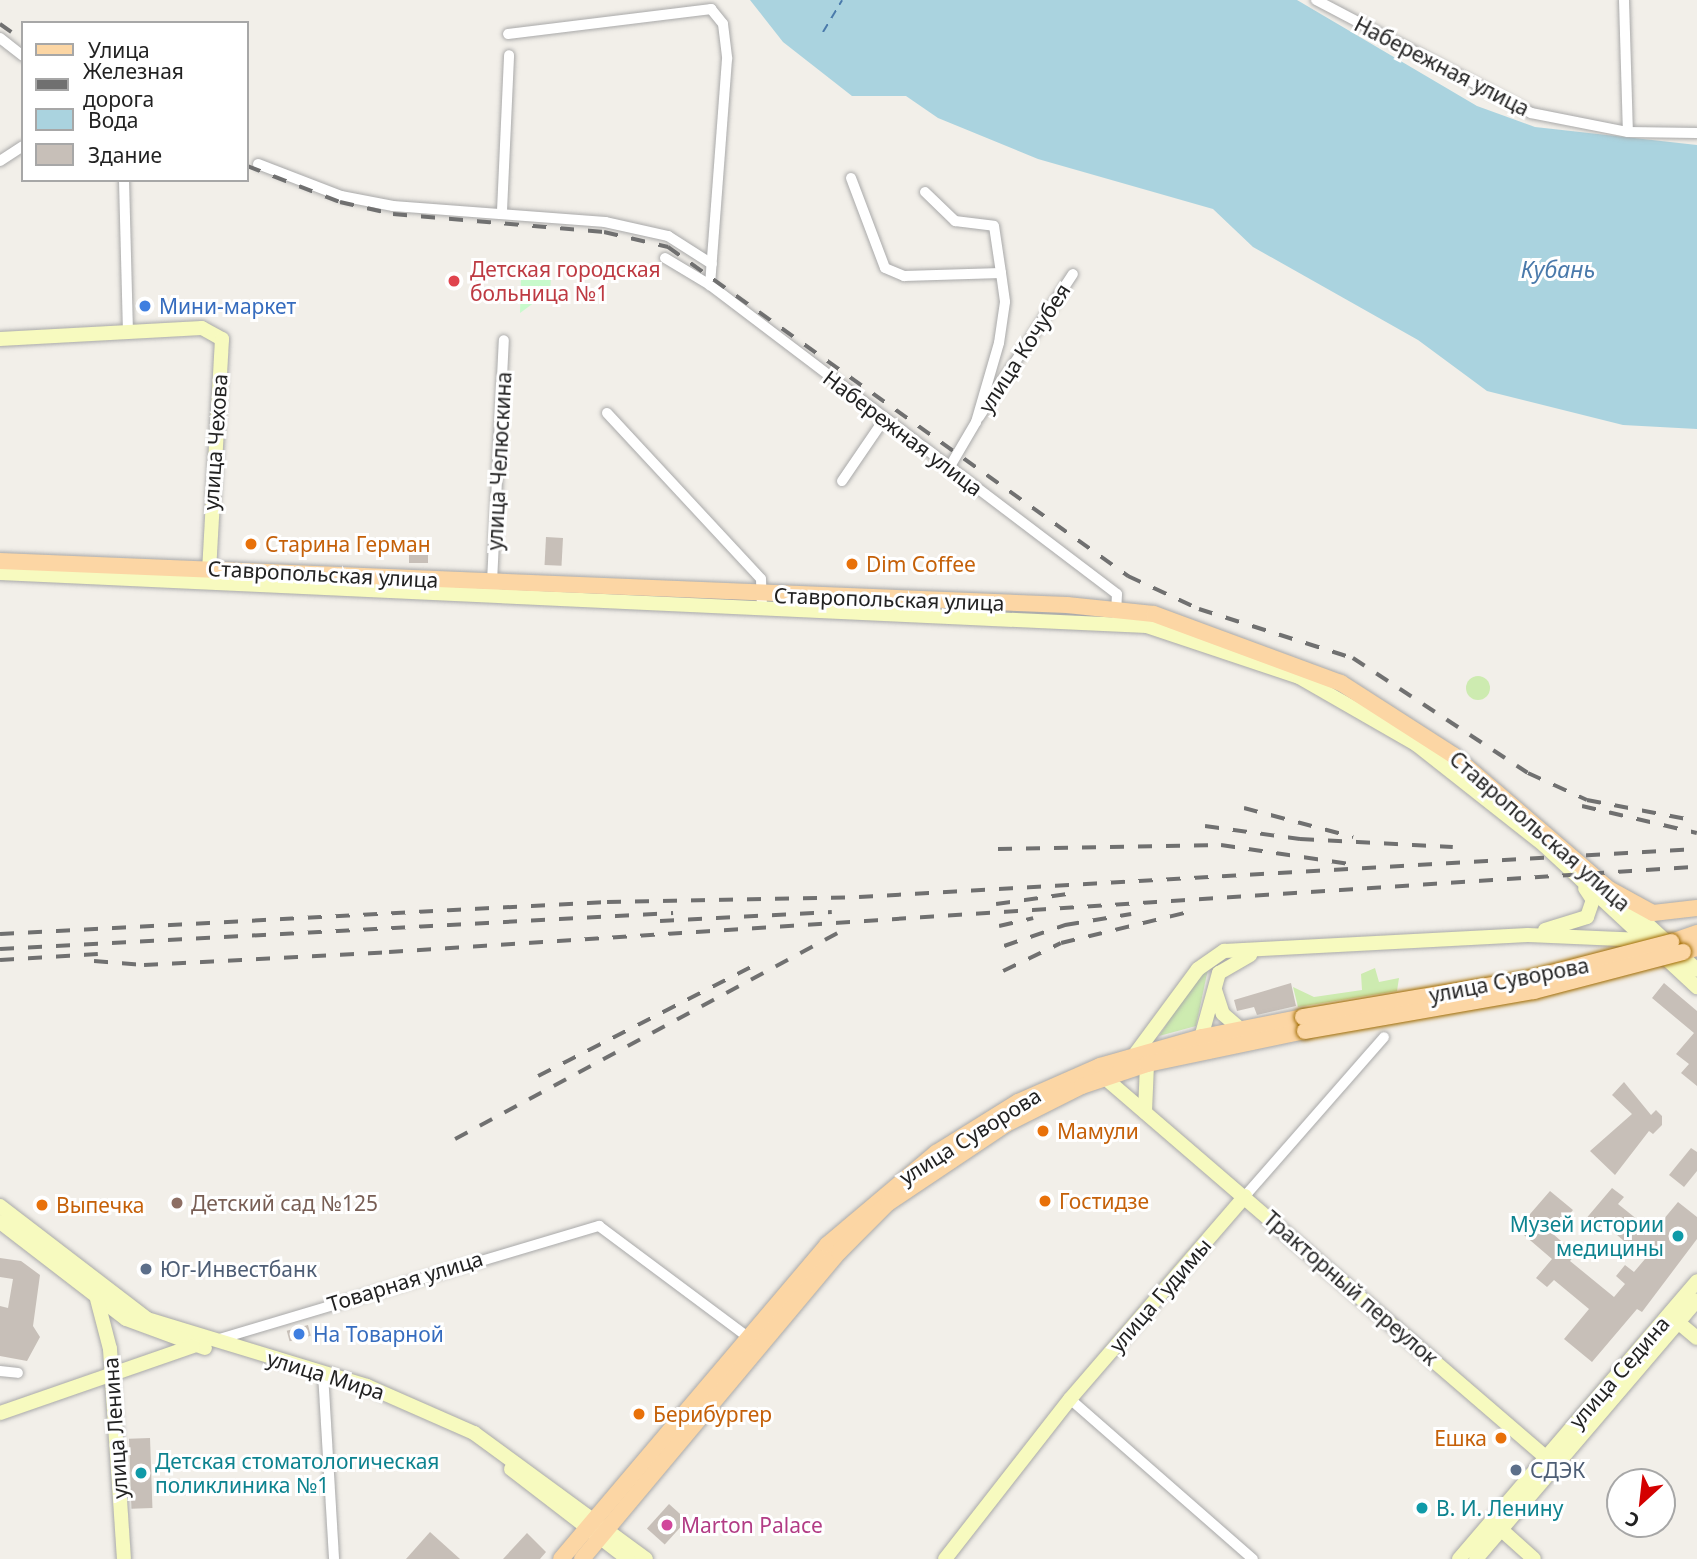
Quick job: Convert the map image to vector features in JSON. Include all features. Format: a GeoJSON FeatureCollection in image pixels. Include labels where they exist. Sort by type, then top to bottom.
{"type":"FeatureCollection","features":[{"type":"Feature","properties":{"kind":"main road","name":"улица Чехова"},"geometry":{"type":"LineString","coordinates":[[128,332],[202,328],[222,339],[209,568]]}},
{"type":"Feature","properties":{"kind":"main road"},"geometry":{"type":"LineString","coordinates":[[0,340],[128,332]]}},
{"type":"Feature","properties":{"kind":"main road","name":"Ставропольская улица"},"geometry":{"type":"LineString","coordinates":[[0,561],[492,582],[762,600]]}},
{"type":"Feature","properties":{"kind":"main road","name":"Ставропольская улица"},"geometry":{"type":"LineString","coordinates":[[0,573],[762,600],[1116,615],[1178,621],[1253,647],[1364,696],[1479,775],[1672,948],[1695,979]]}},
{"type":"Feature","properties":{"kind":"main road","name":"Ставропольская улица"},"geometry":{"type":"LineString","coordinates":[[1116,615],[1203,642],[1343,699],[1472,785],[1644,940],[1695,979]]}},
{"type":"Feature","properties":{"kind":"main road","name":"Ставропольская улица"},"geometry":{"type":"LineString","coordinates":[[1528,935],[1587,917],[1593,900],[1578,878]]}},
{"type":"Feature","properties":{"kind":"main road"},"geometry":{"type":"LineString","coordinates":[[1609,889],[1653,913],[1697,908]]}},
{"type":"Feature","properties":{"kind":"main road","name":"улица Суворова"},"geometry":{"type":"LineString","coordinates":[[561,1559],[599,1528],[754,1342],[888,1203],[1006,1124],[1102,1072],[1141,1059],[1199,1044],[1528,979],[1697,933]]}},
{"type":"Feature","properties":{"kind":"main road"},"geometry":{"type":"LineString","coordinates":[[1528,935],[1644,940]]}},
{"type":"Feature","properties":{"kind":"main road","name":"улица Суворова"},"geometry":{"type":"LineString","coordinates":[[1206,961],[1224,951],[1528,935]]}},
{"type":"Feature","properties":{"kind":"main road"},"geometry":{"type":"LineString","coordinates":[[1199,1044],[1222,969],[1275,948]]}},
{"type":"Feature","properties":{"kind":"main road","name":"улица Суворова"},"geometry":{"type":"LineString","coordinates":[[1199,1044],[1240,1029],[1304,1024],[1534,991],[1697,948]]}},
{"type":"Feature","properties":{"kind":"main road"},"geometry":{"type":"LineString","coordinates":[[1145,1111],[1141,1059],[1206,961],[1222,969]]}},
{"type":"Feature","properties":{"kind":"main road"},"geometry":{"type":"LineString","coordinates":[[1215,988],[1223,1014],[1240,1029]]}},
{"type":"Feature","properties":{"kind":"main road","name":"Тракторный переулок"},"geometry":{"type":"LineString","coordinates":[[1102,1072],[1551,1461]]}},
{"type":"Feature","properties":{"kind":"main road","name":"улица Гудимы"},"geometry":{"type":"LineString","coordinates":[[945,1559],[1070,1399],[1245,1196]]}},
{"type":"Feature","properties":{"kind":"main road","name":"улица Мира"},"geometry":{"type":"LineString","coordinates":[[0,1206],[129,1308],[212,1341],[424,1415],[470,1440],[646,1559]]}},
{"type":"Feature","properties":{"kind":"main road","name":"улица Мира"},"geometry":{"type":"LineString","coordinates":[[0,1222],[97,1299],[147,1331],[194,1346],[323,1378]]}},
{"type":"Feature","properties":{"kind":"main road","name":"улица Седина"},"geometry":{"type":"LineString","coordinates":[[1459,1559],[1496,1525],[1551,1461],[1673,1318],[1697,1281]]}},
{"type":"Feature","properties":{"kind":"main road","name":"улица Ленина"},"geometry":{"type":"LineString","coordinates":[[97,1299],[113,1374],[124,1559]]}},
{"type":"Feature","properties":{"kind":"main road","name":"улица Седина"},"geometry":{"type":"LineString","coordinates":[[1673,1318],[1697,1300]]}},
{"type":"Feature","properties":{"kind":"main road"},"geometry":{"type":"LineString","coordinates":[[1673,1318],[1697,1338]]}},
{"type":"Feature","properties":{"kind":"main road"},"geometry":{"type":"LineString","coordinates":[[0,1413],[212,1341]]}},
{"type":"Feature","properties":{"kind":"main road"},"geometry":{"type":"LineString","coordinates":[[1496,1525],[1534,1559]]}},
{"type":"Feature","properties":{"kind":"main road","name":"улица Седина"},"geometry":{"type":"LineString","coordinates":[[1476,1559],[1496,1525]]}},
{"type":"Feature","properties":{"kind":"main road","name":"улица Суворова"},"geometry":{"type":"LineString","coordinates":[[582,1559],[599,1528]]}},
{"type":"Feature","properties":{"kind":"main road","name":"улица Мира"},"geometry":{"type":"LineString","coordinates":[[599,1528],[628,1559]]}},
{"type":"Feature","properties":{"kind":"street","name":"Набережная улица"},"geometry":{"type":"LineString","coordinates":[[1316,0],[1531,113],[1628,132],[1697,133]]}},
{"type":"Feature","properties":{"kind":"street"},"geometry":{"type":"LineString","coordinates":[[1624,0],[1628,132]]}},
{"type":"Feature","properties":{"kind":"street"},"geometry":{"type":"LineString","coordinates":[[508,34],[711,9],[723,24],[727,59],[710,285]]}},
{"type":"Feature","properties":{"kind":"street"},"geometry":{"type":"LineString","coordinates":[[0,38],[21,54]]}},
{"type":"Feature","properties":{"kind":"street"},"geometry":{"type":"LineString","coordinates":[[502,211],[509,55]]}},
{"type":"Feature","properties":{"kind":"street"},"geometry":{"type":"LineString","coordinates":[[0,161],[21,147]]}},
{"type":"Feature","properties":{"kind":"street"},"geometry":{"type":"LineString","coordinates":[[258,164],[341,196],[393,206],[502,211],[668,236],[712,264]]}},
{"type":"Feature","properties":{"kind":"street"},"geometry":{"type":"LineString","coordinates":[[851,178],[885,268],[904,276],[1000,273]]}},
{"type":"Feature","properties":{"kind":"street"},"geometry":{"type":"LineString","coordinates":[[124,182],[128,332]]}},
{"type":"Feature","properties":{"kind":"street","name":"улица Кочубея"},"geometry":{"type":"LineString","coordinates":[[925,192],[955,222],[994,226],[1005,302],[1000,333],[975,422]]}},
{"type":"Feature","properties":{"kind":"street","name":"Набережная улица"},"geometry":{"type":"LineString","coordinates":[[666,258],[710,285],[1117,594],[1116,615]]}},
{"type":"Feature","properties":{"kind":"street","name":"улица Кочубея"},"geometry":{"type":"LineString","coordinates":[[949,468],[975,422],[1073,274]]}},
{"type":"Feature","properties":{"kind":"street","name":"улица Челюскина"},"geometry":{"type":"LineString","coordinates":[[492,582],[504,340]]}},
{"type":"Feature","properties":{"kind":"street"},"geometry":{"type":"LineString","coordinates":[[607,413],[761,579],[762,600]]}},
{"type":"Feature","properties":{"kind":"street"},"geometry":{"type":"LineString","coordinates":[[842,481],[885,418]]}},
{"type":"Feature","properties":{"kind":"street","name":"улица Гудимы"},"geometry":{"type":"LineString","coordinates":[[1245,1196],[1384,1037]]}},
{"type":"Feature","properties":{"kind":"street","name":"Товарная улица"},"geometry":{"type":"LineString","coordinates":[[212,1341],[599,1226],[754,1342]]}},
{"type":"Feature","properties":{"kind":"street"},"geometry":{"type":"LineString","coordinates":[[0,1371],[18,1373]]}},
{"type":"Feature","properties":{"kind":"street"},"geometry":{"type":"LineString","coordinates":[[323,1378],[334,1559]]}},
{"type":"Feature","properties":{"kind":"street"},"geometry":{"type":"LineString","coordinates":[[1070,1399],[1253,1559]]}},
{"type":"Feature","properties":{"kind":"green space"},"geometry":{"type":"Polygon","coordinates":[[[521,276],[551,278],[550,291],[520,313],[521,276]]]}},
{"type":"Feature","properties":{"kind":"green space"},"geometry":{"type":"Polygon","coordinates":[[[1478,676],[1487,679],[1490,688],[1487,697],[1478,700],[1469,697],[1466,688],[1469,679],[1478,676]]]}},
{"type":"Feature","properties":{"kind":"green space"},"geometry":{"type":"Polygon","coordinates":[[[1375,968],[1379,982],[1399,978],[1397,991],[1298,1007],[1293,987],[1314,997],[1362,990],[1361,974],[1375,968]]]}},
{"type":"Feature","properties":{"kind":"green space"},"geometry":{"type":"Polygon","coordinates":[[[1208,969],[1196,1026],[1159,1036],[1187,993],[1208,969]]]}},
{"type":"Feature","properties":{"kind":"water","name":"Кубань"},"geometry":{"type":"Polygon","coordinates":[[[750,0],[1297,0],[1477,106],[1535,127],[1697,145],[1697,429],[1623,425],[1487,391],[1418,340],[1253,247],[1213,209],[1038,159],[938,118],[906,96],[852,96],[783,42],[750,0]]]}},
{"type":"Feature","properties":{"kind":"building"},"geometry":{"type":"Polygon","coordinates":[[[546,537],[563,538],[562,566],[545,565],[546,537]]]}},
{"type":"Feature","properties":{"kind":"building"},"geometry":{"type":"Polygon","coordinates":[[[409,539],[428,539],[428,563],[409,563],[409,539]]]}},
{"type":"Feature","properties":{"kind":"building"},"geometry":{"type":"Polygon","coordinates":[[[1291,983],[1296,1006],[1257,1015],[1254,1007],[1237,1011],[1234,1000],[1291,983]]]}},
{"type":"Feature","properties":{"kind":"building"},"geometry":{"type":"Polygon","coordinates":[[[1664,983],[1697,1011],[1697,1086],[1681,1073],[1689,1064],[1676,1054],[1694,1033],[1652,998],[1664,983]]]}},
{"type":"Feature","properties":{"kind":"building"},"geometry":{"type":"Polygon","coordinates":[[[1624,1082],[1651,1115],[1656,1110],[1662,1116],[1662,1125],[1653,1134],[1649,1131],[1615,1175],[1590,1151],[1632,1114],[1612,1095],[1624,1082]]]}},
{"type":"Feature","properties":{"kind":"building"},"geometry":{"type":"Polygon","coordinates":[[[1691,1148],[1697,1152],[1697,1171],[1684,1187],[1669,1175],[1691,1148]]]}},
{"type":"Feature","properties":{"kind":"building"},"geometry":{"type":"Polygon","coordinates":[[[1612,1188],[1624,1197],[1618,1204],[1653,1232],[1678,1202],[1697,1217],[1697,1239],[1642,1312],[1637,1309],[1592,1362],[1564,1339],[1589,1309],[1554,1280],[1547,1287],[1536,1278],[1552,1259],[1517,1229],[1550,1191],[1573,1210],[1553,1234],[1576,1254],[1570,1261],[1614,1297],[1625,1284],[1616,1276],[1625,1265],[1634,1272],[1645,1259],[1603,1223],[1596,1231],[1584,1221],[1612,1188]]]}},
{"type":"Feature","properties":{"kind":"building"},"geometry":{"type":"Polygon","coordinates":[[[0,1258],[21,1261],[40,1275],[33,1326],[40,1337],[27,1361],[0,1356],[0,1306],[8,1308],[13,1279],[0,1277],[0,1258]]]}},
{"type":"Feature","properties":{"kind":"building","name":"На Товарной"},"geometry":{"type":"Polygon","coordinates":[[[308,1325],[311,1336],[290,1341],[287,1331],[308,1325]]]}},
{"type":"Feature","properties":{"kind":"building","name":"Детская стоматологическая поликлиника №1"},"geometry":{"type":"Polygon","coordinates":[[[150,1438],[152,1508],[131,1509],[129,1439],[150,1438]]]}},
{"type":"Feature","properties":{"kind":"building","name":"Marton Palace"},"geometry":{"type":"Polygon","coordinates":[[[669,1504],[687,1520],[665,1545],[647,1529],[669,1504]]]}},
{"type":"Feature","properties":{"kind":"building"},"geometry":{"type":"Polygon","coordinates":[[[430,1532],[460,1559],[406,1559],[430,1532]]]}},
{"type":"Feature","properties":{"kind":"building"},"geometry":{"type":"Polygon","coordinates":[[[527,1533],[546,1552],[540,1559],[503,1559],[527,1533]]]}},
{"type":"Feature","properties":{"kind":"ferry route"},"geometry":{"type":"LineString","coordinates":[[823,32],[842,0]]}},
{"type":"Feature","properties":{"kind":"railway"},"geometry":{"type":"LineString","coordinates":[[0,24],[21,39]]}},
{"type":"Feature","properties":{"kind":"railway"},"geometry":{"type":"LineString","coordinates":[[248,166],[340,202],[393,214],[604,232],[668,247],[1128,576],[1199,609],[1353,658],[1528,773],[1587,800],[1697,821]]}},
{"type":"Feature","properties":{"kind":"railway"},"geometry":{"type":"LineString","coordinates":[[1582,806],[1697,833]]}},
{"type":"Feature","properties":{"kind":"railway"},"geometry":{"type":"LineString","coordinates":[[1244,808],[1353,837]]}},
{"type":"Feature","properties":{"kind":"railway"},"geometry":{"type":"LineString","coordinates":[[1205,826],[1300,839],[1453,847]]}},
{"type":"Feature","properties":{"kind":"railway"},"geometry":{"type":"LineString","coordinates":[[998,849],[1221,845],[1350,864]]}},
{"type":"Feature","properties":{"kind":"railway"},"geometry":{"type":"LineString","coordinates":[[0,934],[607,902],[859,897],[1697,849]]}},
{"type":"Feature","properties":{"kind":"railway"},"geometry":{"type":"LineString","coordinates":[[94,961],[144,965],[389,952],[1692,867]]}},
{"type":"Feature","properties":{"kind":"railway"},"geometry":{"type":"LineString","coordinates":[[996,904],[1067,894]]}},
{"type":"Feature","properties":{"kind":"railway"},"geometry":{"type":"LineString","coordinates":[[1003,971],[1061,943],[1196,910]]}},
{"type":"Feature","properties":{"kind":"railway"},"geometry":{"type":"LineString","coordinates":[[660,921],[832,912]]}},
{"type":"Feature","properties":{"kind":"railway"},"geometry":{"type":"LineString","coordinates":[[0,949],[673,913]]}},
{"type":"Feature","properties":{"kind":"railway"},"geometry":{"type":"LineString","coordinates":[[1004,946],[1065,925],[1131,914]]}},
{"type":"Feature","properties":{"kind":"railway"},"geometry":{"type":"LineString","coordinates":[[999,926],[1033,918]]}},
{"type":"Feature","properties":{"kind":"railway"},"geometry":{"type":"LineString","coordinates":[[455,1139],[847,928]]}},
{"type":"Feature","properties":{"kind":"railway"},"geometry":{"type":"LineString","coordinates":[[0,960],[98,954]]}},
{"type":"Feature","properties":{"kind":"railway"},"geometry":{"type":"LineString","coordinates":[[538,1076],[755,965]]}},
{"type":"Feature","properties":{"kind":"place","name":"Детская городская больница №1"},"geometry":{"type":"Point","coordinates":[454,281]}},
{"type":"Feature","properties":{"kind":"place","name":"Мини-маркет"},"geometry":{"type":"Point","coordinates":[145,306]}},
{"type":"Feature","properties":{"kind":"place","name":"Старина Герман"},"geometry":{"type":"Point","coordinates":[251,544]}},
{"type":"Feature","properties":{"kind":"place","name":"Dim Coffee"},"geometry":{"type":"Point","coordinates":[852,564]}},
{"type":"Feature","properties":{"kind":"place","name":"Мамули"},"geometry":{"type":"Point","coordinates":[1043,1131]}},
{"type":"Feature","properties":{"kind":"place","name":"Гостидзе"},"geometry":{"type":"Point","coordinates":[1045,1201]}},
{"type":"Feature","properties":{"kind":"place","name":"Детский сад №125"},"geometry":{"type":"Point","coordinates":[177,1203]}},
{"type":"Feature","properties":{"kind":"place","name":"Выпечка"},"geometry":{"type":"Point","coordinates":[42,1205]}},
{"type":"Feature","properties":{"kind":"place","name":"Музей истории медицины"},"geometry":{"type":"Point","coordinates":[1678,1236]}},
{"type":"Feature","properties":{"kind":"place","name":"Юг-Инвестбанк"},"geometry":{"type":"Point","coordinates":[146,1269]}},
{"type":"Feature","properties":{"kind":"place","name":"На Товарной"},"geometry":{"type":"Point","coordinates":[299,1334]}},
{"type":"Feature","properties":{"kind":"place","name":"Берибургер"},"geometry":{"type":"Point","coordinates":[639,1414]}},
{"type":"Feature","properties":{"kind":"place","name":"Ешка"},"geometry":{"type":"Point","coordinates":[1501,1438]}},
{"type":"Feature","properties":{"kind":"place","name":"СДЭК"},"geometry":{"type":"Point","coordinates":[1516,1470]}},
{"type":"Feature","properties":{"kind":"place","name":"Детская стоматологическая поликлиника №1"},"geometry":{"type":"Point","coordinates":[141,1473]}},
{"type":"Feature","properties":{"kind":"place","name":"В. И. Ленину"},"geometry":{"type":"Point","coordinates":[1422,1508]}},
{"type":"Feature","properties":{"kind":"place","name":"Marton Palace"},"geometry":{"type":"Point","coordinates":[667,1525]}}]}
